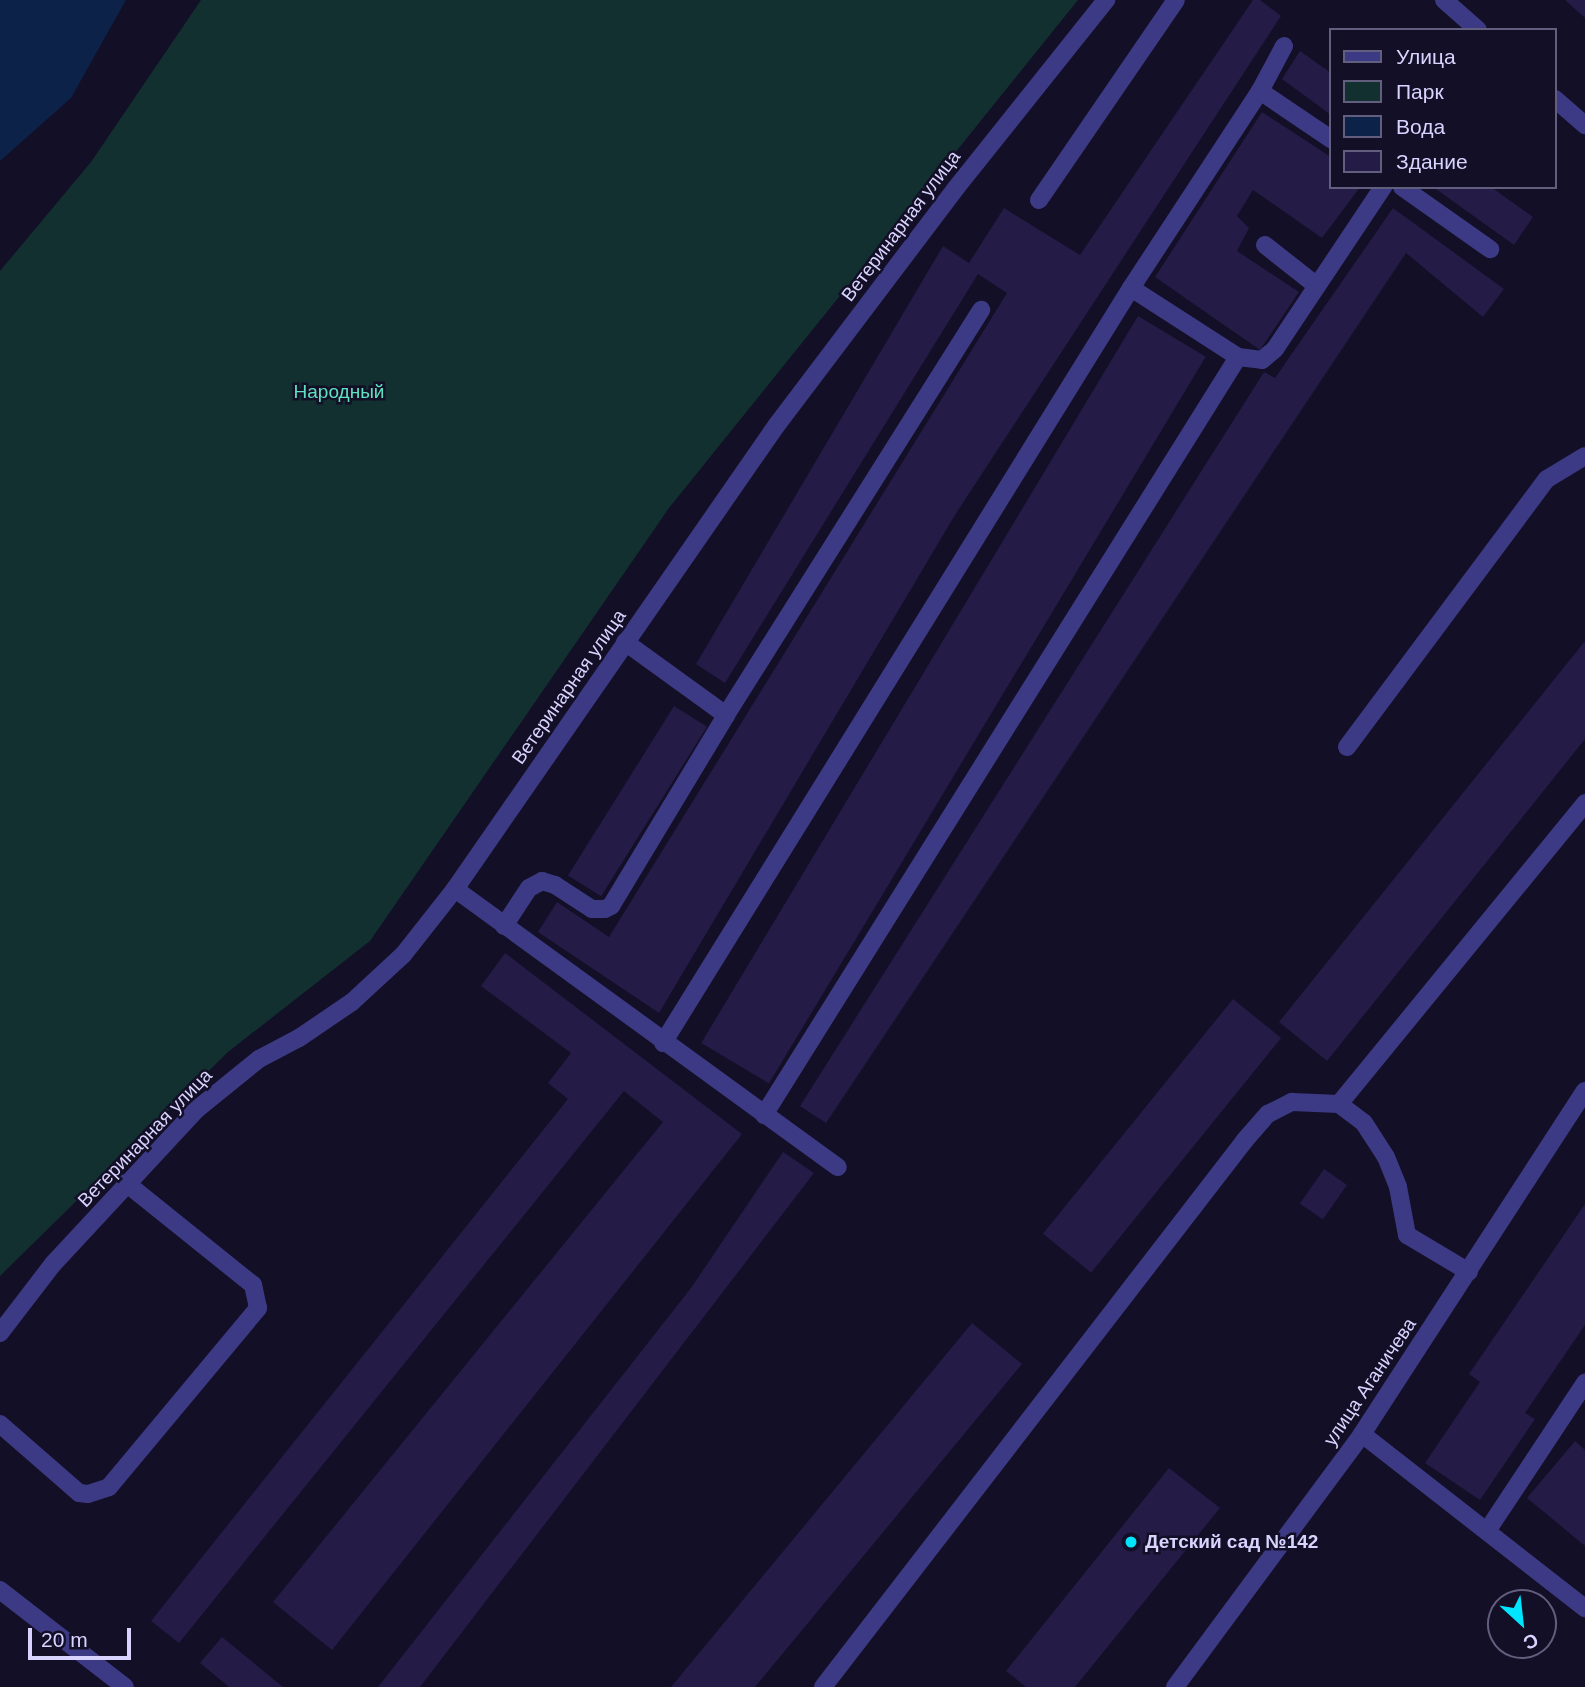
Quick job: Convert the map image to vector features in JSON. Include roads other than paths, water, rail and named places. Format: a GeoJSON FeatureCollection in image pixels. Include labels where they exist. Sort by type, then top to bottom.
{"type":"FeatureCollection","features":[{"type":"Feature","properties":{"kind":"street","name":"Ветеринарная улица"},"geometry":{"type":"LineString","coordinates":[[0,1333],[53,1264],[126,1184],[224,1085],[352,1002],[403,955],[455,889],[776,426],[956,188],[1106,0]]}},
{"type":"Feature","properties":{"kind":"street"},"geometry":{"type":"LineString","coordinates":[[1039,200],[1177,0]]}},
{"type":"Feature","properties":{"kind":"street"},"geometry":{"type":"LineString","coordinates":[[1444,0],[1476,28]]}},
{"type":"Feature","properties":{"kind":"street"},"geometry":{"type":"LineString","coordinates":[[663,1043],[1131,288],[1260,90],[1284,46]]}},
{"type":"Feature","properties":{"kind":"street"},"geometry":{"type":"LineString","coordinates":[[1260,90],[1330,138]]}},
{"type":"Feature","properties":{"kind":"street"},"geometry":{"type":"LineString","coordinates":[[1557,101],[1585,125]]}},
{"type":"Feature","properties":{"kind":"street"},"geometry":{"type":"LineString","coordinates":[[1131,288],[1238,357],[1262,360],[1275,349],[1382,189]]}},
{"type":"Feature","properties":{"kind":"street"},"geometry":{"type":"LineString","coordinates":[[1405,189],[1490,249]]}},
{"type":"Feature","properties":{"kind":"street"},"geometry":{"type":"LineString","coordinates":[[1265,245],[1317,286]]}},
{"type":"Feature","properties":{"kind":"street"},"geometry":{"type":"LineString","coordinates":[[504,926],[529,888],[542,881],[555,885],[592,909],[605,909],[611,905],[726,715],[981,310]]}},
{"type":"Feature","properties":{"kind":"street"},"geometry":{"type":"LineString","coordinates":[[764,1115],[1238,357]]}},
{"type":"Feature","properties":{"kind":"street"},"geometry":{"type":"LineString","coordinates":[[1347,747],[1547,480],[1585,456]]}},
{"type":"Feature","properties":{"kind":"street"},"geometry":{"type":"LineString","coordinates":[[625,642],[726,715]]}},
{"type":"Feature","properties":{"kind":"street"},"geometry":{"type":"LineString","coordinates":[[1339,1104],[1585,803]]}},
{"type":"Feature","properties":{"kind":"street"},"geometry":{"type":"LineString","coordinates":[[455,889],[663,1043],[838,1167]]}},
{"type":"Feature","properties":{"kind":"street","name":"улица Аганичева"},"geometry":{"type":"LineString","coordinates":[[1175,1687],[1362,1434],[1585,1091]]}},
{"type":"Feature","properties":{"kind":"street"},"geometry":{"type":"LineString","coordinates":[[823,1687],[1245,1140],[1268,1114],[1292,1102],[1339,1104],[1364,1124],[1387,1157],[1398,1187],[1406,1235],[1469,1272]]}},
{"type":"Feature","properties":{"kind":"street"},"geometry":{"type":"LineString","coordinates":[[0,1424],[79,1493],[88,1494],[108,1487],[258,1308],[253,1285],[126,1184]]}},
{"type":"Feature","properties":{"kind":"street"},"geometry":{"type":"LineString","coordinates":[[1487,1531],[1585,1383]]}},
{"type":"Feature","properties":{"kind":"street"},"geometry":{"type":"LineString","coordinates":[[1362,1434],[1585,1608]]}},
{"type":"Feature","properties":{"kind":"street"},"geometry":{"type":"LineString","coordinates":[[0,1590],[125,1687]]}},
{"type":"Feature","properties":{"kind":"water"},"geometry":{"type":"Polygon","coordinates":[[[0,0],[126,0],[71,98],[0,161],[0,0]]]}},
{"type":"Feature","properties":{"kind":"place","name":"Детский сад №142"},"geometry":{"type":"Point","coordinates":[1131,1542]}},
{"type":"Feature","properties":{"kind":"park label","name":"Народный"},"geometry":{"type":"Point","coordinates":[339,392]}}]}
